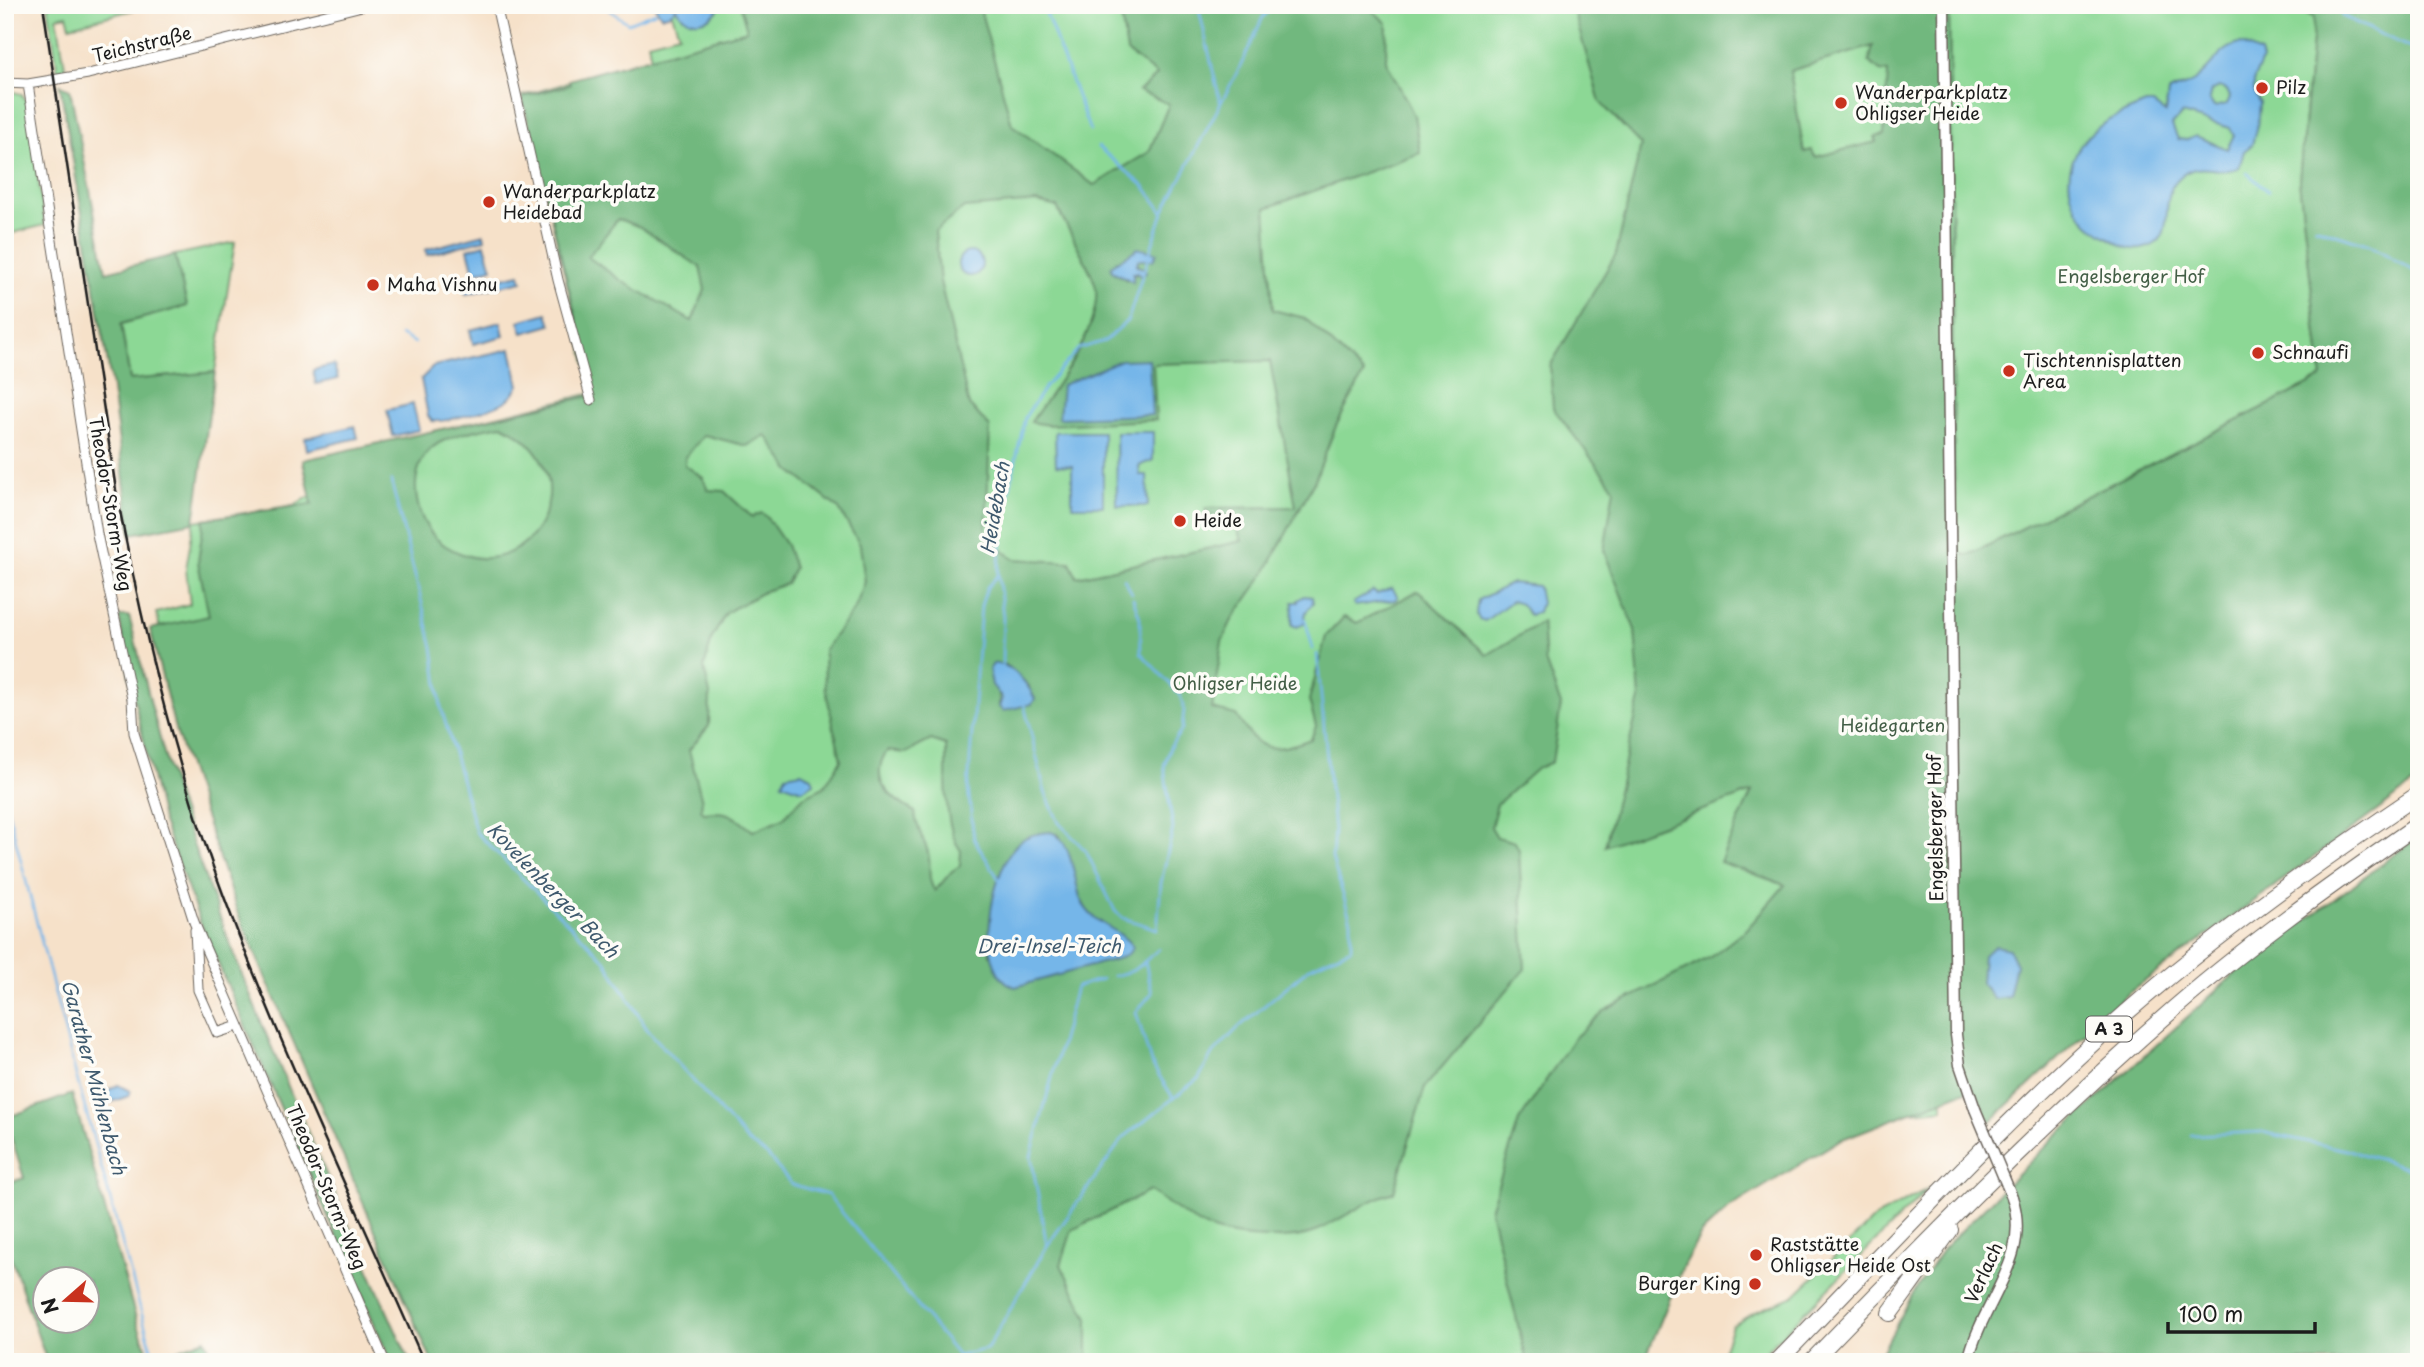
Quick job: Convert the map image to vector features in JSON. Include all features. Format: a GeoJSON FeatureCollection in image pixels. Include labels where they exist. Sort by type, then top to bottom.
{"type":"FeatureCollection","features":[{"type":"Feature","properties":{"kind":"highway","name":"A 3"},"geometry":{"type":"LineString","coordinates":[[1777,1362],[2010,1121],[2127,1013],[2324,858],[2419,794]]}},
{"type":"Feature","properties":{"kind":"highway","name":"A 3"},"geometry":{"type":"LineString","coordinates":[[1811,1362],[1986,1181],[2163,1018],[2340,878],[2419,824]]}},
{"type":"Feature","properties":{"kind":"highway"},"geometry":{"type":"LineString","coordinates":[[1956,1161],[2010,1121]]}},
{"type":"Feature","properties":{"kind":"highway"},"geometry":{"type":"LineString","coordinates":[[1890,1313],[1986,1181]]}},
{"type":"Feature","properties":{"kind":"street","name":"Teichstraße"},"geometry":{"type":"LineString","coordinates":[[5,83],[28,84],[88,74],[366,5]]}},
{"type":"Feature","properties":{"kind":"street"},"geometry":{"type":"LineString","coordinates":[[496,5],[552,256],[591,401]]}},
{"type":"Feature","properties":{"kind":"street","name":"Engelsberger Hof"},"geometry":{"type":"LineString","coordinates":[[1944,5],[1956,1023],[1960,1065],[2012,1197]]}},
{"type":"Feature","properties":{"kind":"street","name":"Theodor-Storm-Weg"},"geometry":{"type":"LineString","coordinates":[[28,84],[97,534],[132,699],[134,733],[194,922],[385,1362]]}},
{"type":"Feature","properties":{"kind":"street","name":"Theodor-Storm-Weg"},"geometry":{"type":"LineString","coordinates":[[194,922],[201,995],[217,1033],[238,1026]]}},
{"type":"Feature","properties":{"kind":"street","name":"Verlach"},"geometry":{"type":"LineString","coordinates":[[1968,1362],[1982,1318],[2012,1259],[2018,1238],[2018,1217],[2012,1197]]}},
{"type":"Feature","properties":{"kind":"green space"},"geometry":{"type":"Polygon","coordinates":[[[48,5],[152,5],[70,26],[67,15],[57,17],[65,67],[58,73],[48,5]]]}},
{"type":"Feature","properties":{"kind":"green space","name":"Ohligser Heide"},"geometry":{"type":"Polygon","coordinates":[[[669,5],[1936,5],[1943,1109],[1881,1115],[1729,1156],[1627,1362],[453,1362],[176,689],[156,613],[190,604],[186,569],[194,521],[294,505],[311,496],[303,462],[593,393],[522,96],[651,59],[648,42],[679,34],[669,5]]]}},
{"type":"Feature","properties":{"kind":"green space"},"geometry":{"type":"Polygon","coordinates":[[[740,5],[979,5],[1012,125],[1094,185],[1149,152],[1169,104],[1139,91],[1157,75],[1127,52],[1119,5],[1366,5],[1387,23],[1386,61],[1414,115],[1420,153],[1266,208],[1273,310],[1305,318],[1364,374],[1336,426],[1314,482],[1265,573],[1232,620],[1222,641],[1212,709],[1236,715],[1259,743],[1267,746],[1285,747],[1311,739],[1316,726],[1309,700],[1326,636],[1344,617],[1357,623],[1418,591],[1487,655],[1542,622],[1545,661],[1561,705],[1552,762],[1538,768],[1497,804],[1491,827],[1497,837],[1515,842],[1519,850],[1525,969],[1425,1087],[1394,1192],[1302,1236],[1246,1237],[1220,1232],[1202,1226],[1150,1191],[1072,1230],[1061,1265],[1088,1318],[1088,1362],[432,1362],[238,914],[174,725],[150,629],[209,616],[198,562],[204,519],[312,504],[303,460],[595,395],[522,97],[570,85],[569,80],[747,30],[740,5]],[[1037,202],[964,208],[935,231],[940,281],[969,405],[990,427],[986,536],[1014,559],[1070,562],[1077,577],[1242,541],[1231,515],[1206,515],[1206,508],[1296,507],[1270,361],[1153,364],[1156,420],[1048,425],[1031,422],[1074,359],[1091,323],[1096,289],[1085,261],[1057,207],[1037,202]],[[618,219],[588,257],[622,281],[692,321],[705,290],[700,267],[640,227],[618,219]],[[1133,254],[1117,261],[1112,271],[1127,280],[1138,272],[1138,260],[1144,258],[1133,254]],[[502,425],[466,433],[433,447],[419,467],[416,491],[421,516],[438,540],[460,553],[486,558],[510,552],[530,538],[543,518],[549,494],[545,469],[530,445],[502,425]],[[704,435],[685,457],[685,465],[703,478],[708,490],[724,491],[752,517],[761,513],[766,516],[786,545],[794,568],[786,584],[765,591],[727,612],[712,638],[704,668],[710,694],[709,726],[689,750],[704,813],[726,813],[753,831],[783,818],[803,797],[824,787],[841,760],[825,687],[824,650],[855,608],[865,582],[860,545],[839,509],[790,470],[766,435],[747,446],[704,435]],[[999,664],[999,707],[1032,704],[1029,686],[1006,665],[999,664]],[[931,740],[906,753],[887,751],[882,761],[881,779],[884,787],[897,801],[915,812],[929,855],[930,881],[935,891],[952,871],[960,866],[961,851],[948,814],[946,745],[931,740]],[[1058,834],[1016,845],[994,898],[990,955],[1077,969],[1129,953],[1130,942],[1096,921],[1082,902],[1068,855],[1058,834]]]}},
{"type":"Feature","properties":{"kind":"green space","name":"Heidegarten"},"geometry":{"type":"Polygon","coordinates":[[[1572,5],[1949,5],[1955,550],[1967,556],[2322,378],[2299,181],[2314,18],[2289,5],[2419,5],[2419,780],[2126,995],[1990,1122],[1974,1089],[1960,1093],[1840,1140],[1729,1208],[1701,1234],[1684,1264],[1644,1362],[1527,1362],[1490,1210],[1519,1121],[1574,1038],[1604,1011],[1709,958],[1747,929],[1785,885],[1720,862],[1752,792],[1605,846],[1640,699],[1635,630],[1604,551],[1614,488],[1553,408],[1550,366],[1616,254],[1641,145],[1600,102],[1572,5]],[[1873,46],[1790,71],[1804,152],[1812,150],[1815,157],[1876,142],[1875,137],[1884,135],[1888,72],[1880,71],[1869,62],[1873,46]]]}},
{"type":"Feature","properties":{"kind":"green space","name":"Engelsberger Hof"},"geometry":{"type":"Polygon","coordinates":[[[1949,5],[2289,5],[2314,17],[2299,181],[2322,378],[1967,556],[1955,551],[1949,5]]]}},
{"type":"Feature","properties":{"kind":"green space"},"geometry":{"type":"Polygon","coordinates":[[[60,85],[70,89],[106,272],[175,255],[187,306],[121,324],[130,380],[215,372],[194,522],[131,534],[111,382],[60,85]]]}},
{"type":"Feature","properties":{"kind":"green space"},"geometry":{"type":"Polygon","coordinates":[[[5,90],[22,94],[27,104],[45,225],[5,235],[5,90]]]}},
{"type":"Feature","properties":{"kind":"green space"},"geometry":{"type":"Polygon","coordinates":[[[235,242],[215,372],[130,380],[121,324],[187,306],[175,255],[235,242]]]}},
{"type":"Feature","properties":{"kind":"green space"},"geometry":{"type":"Polygon","coordinates":[[[119,616],[129,616],[171,777],[230,943],[287,1084],[410,1362],[391,1362],[200,922],[162,820],[130,681],[119,616]]]}},
{"type":"Feature","properties":{"kind":"green space"},"geometry":{"type":"Polygon","coordinates":[[[2419,836],[2419,1362],[1877,1362],[1912,1295],[1943,1249],[2055,1137],[2238,971],[2419,836]]]}},
{"type":"Feature","properties":{"kind":"green space"},"geometry":{"type":"Polygon","coordinates":[[[72,1094],[138,1325],[151,1360],[205,1339],[215,1362],[47,1362],[38,1336],[102,1336],[102,1266],[32,1266],[32,1318],[5,1240],[5,1184],[24,1178],[5,1118],[72,1094]]]}},
{"type":"Feature","properties":{"kind":"green space"},"geometry":{"type":"Polygon","coordinates":[[[1929,1188],[1755,1362],[1719,1362],[1732,1326],[1755,1312],[1794,1296],[1876,1217],[1929,1188]]]}},
{"type":"Feature","properties":{"kind":"water"},"geometry":{"type":"Polygon","coordinates":[[[654,5],[721,5],[706,20],[693,21],[686,19],[676,8],[669,15],[661,16],[654,5]]]}},
{"type":"Feature","properties":{"kind":"water"},"geometry":{"type":"Polygon","coordinates":[[[2242,44],[2260,53],[2262,60],[2254,79],[2254,91],[2260,102],[2259,117],[2252,145],[2244,151],[2239,168],[2195,169],[2180,177],[2169,197],[2165,229],[2154,245],[2131,249],[2095,229],[2077,208],[2069,183],[2074,157],[2082,143],[2102,124],[2146,104],[2153,104],[2165,113],[2168,93],[2194,81],[2222,53],[2242,44]],[[2219,87],[2211,91],[2209,99],[2214,107],[2227,104],[2230,97],[2227,90],[2219,87]],[[2182,114],[2172,125],[2178,139],[2187,140],[2196,136],[2227,149],[2234,135],[2230,128],[2182,114]]]}},
{"type":"Feature","properties":{"kind":"water"},"geometry":{"type":"Polygon","coordinates":[[[484,234],[485,239],[427,255],[425,250],[484,234]]]}},
{"type":"Feature","properties":{"kind":"water"},"geometry":{"type":"Polygon","coordinates":[[[485,244],[492,268],[474,273],[468,249],[485,244]]]}},
{"type":"Feature","properties":{"kind":"water"},"geometry":{"type":"Polygon","coordinates":[[[1138,248],[1157,253],[1153,260],[1138,260],[1136,266],[1144,268],[1146,273],[1140,276],[1138,272],[1133,273],[1133,282],[1112,271],[1111,266],[1138,248]]]}},
{"type":"Feature","properties":{"kind":"water"},"geometry":{"type":"Polygon","coordinates":[[[970,252],[981,259],[982,264],[975,275],[970,276],[959,269],[958,264],[965,253],[970,252]]]}},
{"type":"Feature","properties":{"kind":"water"},"geometry":{"type":"Polygon","coordinates":[[[520,274],[522,281],[466,294],[464,287],[520,274]]]}},
{"type":"Feature","properties":{"kind":"water"},"geometry":{"type":"Polygon","coordinates":[[[547,313],[551,325],[523,333],[519,321],[547,313]]]}},
{"type":"Feature","properties":{"kind":"water"},"geometry":{"type":"Polygon","coordinates":[[[501,322],[504,336],[473,344],[470,330],[501,322]]]}},
{"type":"Feature","properties":{"kind":"water"},"geometry":{"type":"Polygon","coordinates":[[[511,349],[519,385],[509,399],[468,415],[432,421],[428,416],[421,379],[434,366],[511,349]]]}},
{"type":"Feature","properties":{"kind":"water"},"geometry":{"type":"Polygon","coordinates":[[[1149,359],[1152,415],[1059,418],[1062,385],[1121,360],[1149,359]]]}},
{"type":"Feature","properties":{"kind":"water"},"geometry":{"type":"Polygon","coordinates":[[[334,365],[338,379],[316,384],[313,370],[334,365]]]}},
{"type":"Feature","properties":{"kind":"water"},"geometry":{"type":"Polygon","coordinates":[[[413,404],[419,430],[393,436],[387,410],[413,404]]]}},
{"type":"Feature","properties":{"kind":"water"},"geometry":{"type":"Polygon","coordinates":[[[355,426],[358,438],[307,450],[305,438],[355,426]]]}},
{"type":"Feature","properties":{"kind":"water"},"geometry":{"type":"Polygon","coordinates":[[[1055,432],[1103,432],[1103,506],[1072,506],[1072,466],[1056,465],[1055,432]]]}},
{"type":"Feature","properties":{"kind":"water"},"geometry":{"type":"Polygon","coordinates":[[[1116,432],[1153,432],[1153,460],[1139,466],[1140,475],[1147,475],[1148,506],[1117,506],[1116,432]]]}},
{"type":"Feature","properties":{"kind":"water"},"geometry":{"type":"Polygon","coordinates":[[[1512,583],[1538,586],[1541,603],[1538,612],[1529,615],[1521,604],[1512,601],[1485,621],[1479,619],[1476,613],[1478,600],[1512,583]]]}},
{"type":"Feature","properties":{"kind":"water"},"geometry":{"type":"Polygon","coordinates":[[[1392,588],[1398,597],[1395,600],[1355,606],[1353,603],[1373,591],[1377,594],[1392,588]]]}},
{"type":"Feature","properties":{"kind":"water"},"geometry":{"type":"Polygon","coordinates":[[[1304,596],[1312,597],[1313,603],[1306,612],[1304,624],[1297,627],[1292,625],[1293,602],[1298,602],[1304,596]]]}},
{"type":"Feature","properties":{"kind":"water"},"geometry":{"type":"Polygon","coordinates":[[[993,664],[1000,664],[1018,675],[1035,699],[1032,704],[1003,711],[999,707],[1002,698],[992,685],[989,670],[993,664]]]}},
{"type":"Feature","properties":{"kind":"water"},"geometry":{"type":"Polygon","coordinates":[[[801,772],[812,777],[814,783],[802,790],[782,783],[786,775],[801,772]]]}},
{"type":"Feature","properties":{"kind":"water","name":"Drei-Insel-Teich"},"geometry":{"type":"Polygon","coordinates":[[[1051,832],[1064,842],[1081,900],[1086,908],[1133,947],[1120,958],[1015,987],[1002,977],[993,962],[990,920],[993,898],[999,876],[1016,845],[1028,837],[1051,832]]]}},
{"type":"Feature","properties":{"kind":"water"},"geometry":{"type":"Polygon","coordinates":[[[1995,946],[2009,949],[2016,965],[2009,997],[1994,999],[1981,983],[1983,955],[1995,946]]]}},
{"type":"Feature","properties":{"kind":"water"},"geometry":{"type":"Polygon","coordinates":[[[118,1085],[130,1091],[129,1096],[108,1103],[105,1100],[107,1091],[118,1085]]]}},
{"type":"Feature","properties":{"kind":"waterway"},"geometry":{"type":"LineString","coordinates":[[5,7],[14,5]]}},
{"type":"Feature","properties":{"kind":"waterway"},"geometry":{"type":"LineString","coordinates":[[1043,5],[1090,131]]}},
{"type":"Feature","properties":{"kind":"waterway","name":"Heidebach"},"geometry":{"type":"LineString","coordinates":[[1198,5],[1220,101]]}},
{"type":"Feature","properties":{"kind":"waterway","name":"Heidebach"},"geometry":{"type":"LineString","coordinates":[[1002,664],[1003,617],[998,572],[1005,511],[1025,417],[1045,387],[1078,349],[1105,341],[1128,320],[1163,212],[1241,65],[1263,17],[1275,5]]}},
{"type":"Feature","properties":{"kind":"waterway"},"geometry":{"type":"LineString","coordinates":[[2340,5],[2342,16],[2419,52]]}},
{"type":"Feature","properties":{"kind":"waterway"},"geometry":{"type":"LineString","coordinates":[[609,10],[628,23],[655,12]]}},
{"type":"Feature","properties":{"kind":"waterway"},"geometry":{"type":"LineString","coordinates":[[1098,147],[1144,186],[1163,212]]}},
{"type":"Feature","properties":{"kind":"waterway"},"geometry":{"type":"LineString","coordinates":[[2247,173],[2268,191]]}},
{"type":"Feature","properties":{"kind":"waterway"},"geometry":{"type":"LineString","coordinates":[[2315,227],[2370,245],[2419,274]]}},
{"type":"Feature","properties":{"kind":"waterway"},"geometry":{"type":"LineString","coordinates":[[400,335],[415,343]]}},
{"type":"Feature","properties":{"kind":"waterway","name":"Kovelenberger Bach"},"geometry":{"type":"LineString","coordinates":[[391,481],[433,647],[441,707],[476,832],[605,960],[647,1029],[748,1142],[767,1155],[791,1184],[828,1195],[958,1356]]}},
{"type":"Feature","properties":{"kind":"waterway"},"geometry":{"type":"LineString","coordinates":[[998,575],[987,587],[981,606],[968,788],[974,839],[1000,881]]}},
{"type":"Feature","properties":{"kind":"waterway"},"geometry":{"type":"LineString","coordinates":[[1124,579],[1132,593]]}},
{"type":"Feature","properties":{"kind":"waterway"},"geometry":{"type":"LineString","coordinates":[[1024,704],[1045,792],[1059,823],[1086,851],[1115,911],[1123,918],[1157,929],[1161,883],[1173,828],[1164,766],[1170,747],[1182,729],[1184,710],[1180,695],[1141,653],[1140,618],[1133,598]]}},
{"type":"Feature","properties":{"kind":"waterway"},"geometry":{"type":"LineString","coordinates":[[1305,619],[1313,649]]}},
{"type":"Feature","properties":{"kind":"waterway"},"geometry":{"type":"LineString","coordinates":[[959,1362],[958,1356],[987,1349],[1047,1246],[1123,1138],[1199,1078],[1211,1056],[1238,1028],[1310,967],[1351,948],[1351,921],[1332,858],[1334,830],[1317,654]]}},
{"type":"Feature","properties":{"kind":"waterway","name":"Garather Mühlenbach"},"geometry":{"type":"LineString","coordinates":[[5,799],[77,1079],[155,1362]]}},
{"type":"Feature","properties":{"kind":"waterway","name":"Heidebach"},"geometry":{"type":"LineString","coordinates":[[1159,949],[1145,961],[1152,993],[1136,1012],[1151,1063],[1174,1099]]}},
{"type":"Feature","properties":{"kind":"waterway"},"geometry":{"type":"LineString","coordinates":[[1113,976],[1132,971],[1145,961]]}},
{"type":"Feature","properties":{"kind":"waterway"},"geometry":{"type":"LineString","coordinates":[[1047,1246],[1031,1156],[1076,987],[1102,979]]}},
{"type":"Feature","properties":{"kind":"waterway"},"geometry":{"type":"LineString","coordinates":[[2191,1135],[2262,1132],[2351,1151],[2419,1171]]}},
{"type":"Feature","properties":{"kind":"railway"},"geometry":{"type":"LineString","coordinates":[[43,5],[116,490],[135,585],[169,726],[212,864],[261,990],[424,1362]]}},
{"type":"Feature","properties":{"kind":"place","name":"Pilz"},"geometry":{"type":"Point","coordinates":[2262,88]}},
{"type":"Feature","properties":{"kind":"place","name":"Wanderparkplatz Ohligser Heide"},"geometry":{"type":"Point","coordinates":[1841,103]}},
{"type":"Feature","properties":{"kind":"place","name":"Wanderparkplatz Heidebad"},"geometry":{"type":"Point","coordinates":[489,202]}},
{"type":"Feature","properties":{"kind":"place","name":"Maha Vishnu"},"geometry":{"type":"Point","coordinates":[373,285]}},
{"type":"Feature","properties":{"kind":"place","name":"Schnaufi"},"geometry":{"type":"Point","coordinates":[2258,353]}},
{"type":"Feature","properties":{"kind":"place","name":"Tischtennisplatten Area"},"geometry":{"type":"Point","coordinates":[2009,371]}},
{"type":"Feature","properties":{"kind":"place","name":"Heide"},"geometry":{"type":"Point","coordinates":[1180,521]}},
{"type":"Feature","properties":{"kind":"place","name":"Raststätte Ohligser Heide Ost"},"geometry":{"type":"Point","coordinates":[1756,1255]}},
{"type":"Feature","properties":{"kind":"place","name":"Burger King"},"geometry":{"type":"Point","coordinates":[1755,1284]}}]}
